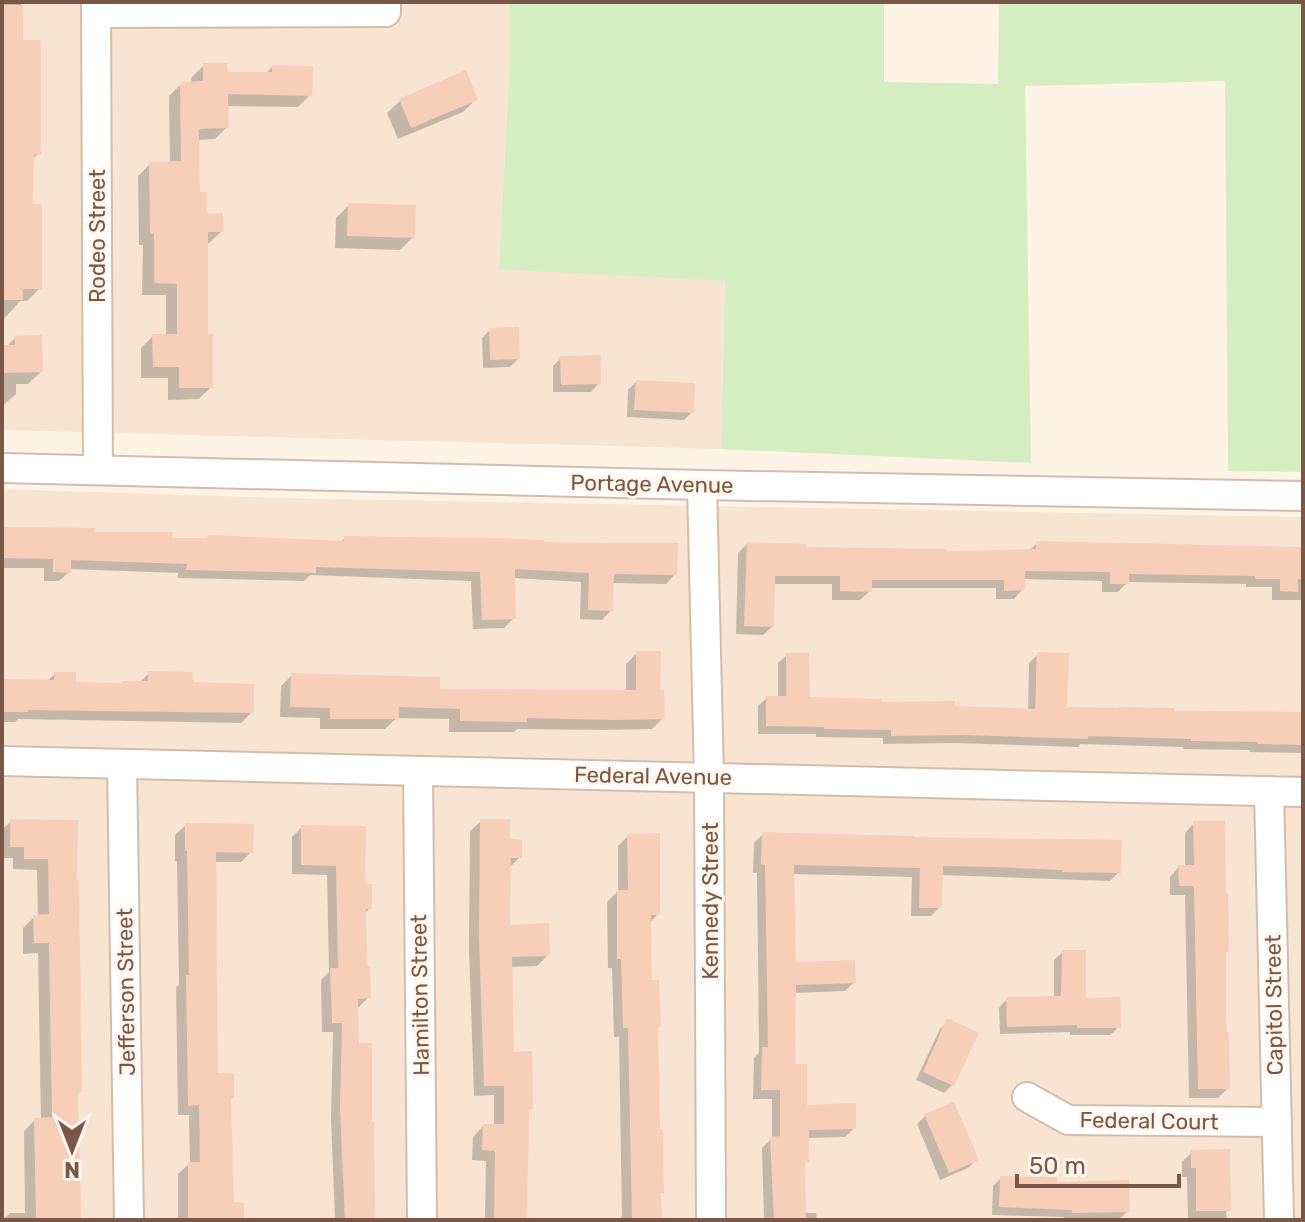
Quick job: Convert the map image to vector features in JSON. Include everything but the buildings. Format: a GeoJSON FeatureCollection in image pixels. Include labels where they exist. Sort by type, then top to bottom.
{"type":"FeatureCollection","features":[{"type":"Feature","properties":{"kind":"street"},"geometry":{"type":"LineString","coordinates":[[96,7],[386,7]]}},
{"type":"Feature","properties":{"kind":"street","name":"Rodeo Street"},"geometry":{"type":"LineString","coordinates":[[96,7],[98,470]]}},
{"type":"Feature","properties":{"kind":"street","name":"Portage Avenue"},"geometry":{"type":"LineString","coordinates":[[2,468],[1303,496]]}},
{"type":"Feature","properties":{"kind":"street","name":"Kennedy Street"},"geometry":{"type":"LineString","coordinates":[[702,485],[709,777],[711,1220]]}},
{"type":"Feature","properties":{"kind":"street","name":"Federal Avenue"},"geometry":{"type":"LineString","coordinates":[[2,761],[1303,792]]}},
{"type":"Feature","properties":{"kind":"street","name":"Jefferson Street"},"geometry":{"type":"LineString","coordinates":[[122,764],[129,1220]]}},
{"type":"Feature","properties":{"kind":"street","name":"Hamilton Street"},"geometry":{"type":"LineString","coordinates":[[418,771],[422,1220]]}},
{"type":"Feature","properties":{"kind":"street","name":"Capitol Street"},"geometry":{"type":"LineString","coordinates":[[1269,791],[1279,1220]]}},
{"type":"Feature","properties":{"kind":"street","name":"Federal Court"},"geometry":{"type":"LineString","coordinates":[[1027,1097],[1068,1120],[1277,1122]]}},
{"type":"Feature","properties":{"kind":"shaded area"},"geometry":{"type":"Polygon","coordinates":[[[2,2],[510,2],[499,268],[725,281],[721,449],[2,430],[2,2]]]}},
{"type":"Feature","properties":{"kind":"shaded area"},"geometry":{"type":"Polygon","coordinates":[[[2,489],[281,498],[1303,517],[1303,1220],[2,1220],[2,489]]]}},
{"type":"Feature","properties":{"kind":"green space"},"geometry":{"type":"Polygon","coordinates":[[[510,2],[884,2],[884,82],[998,84],[999,2],[1303,2],[1303,472],[1228,471],[1225,81],[1025,86],[1031,463],[721,449],[725,281],[499,269],[510,2]]]}}]}
